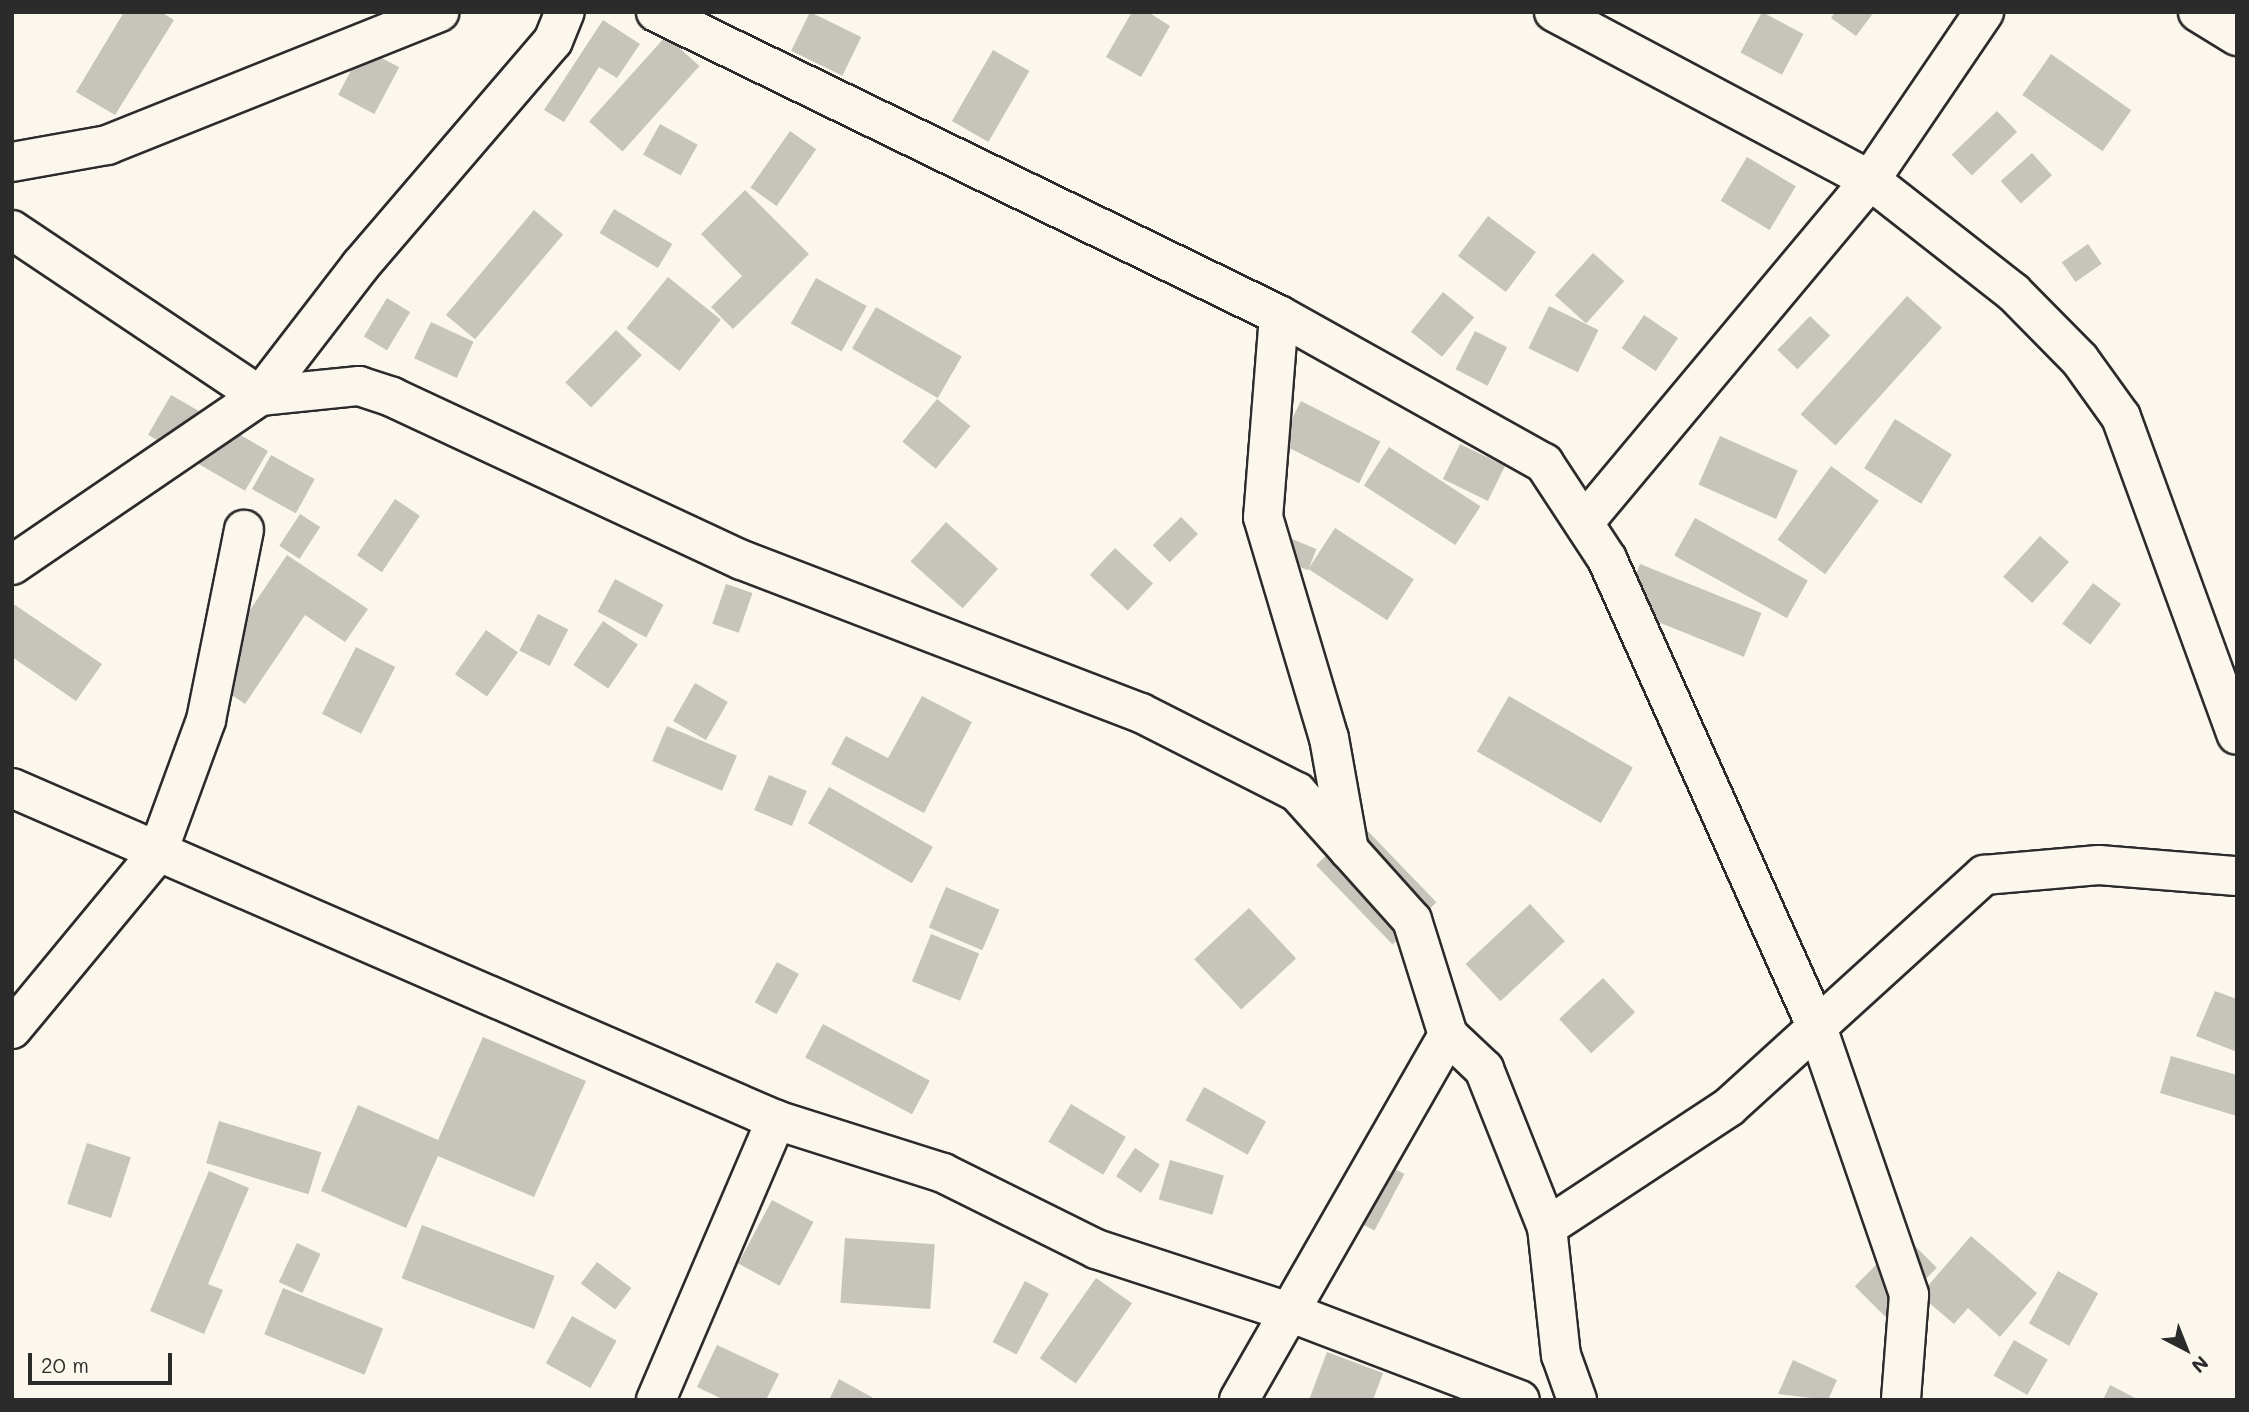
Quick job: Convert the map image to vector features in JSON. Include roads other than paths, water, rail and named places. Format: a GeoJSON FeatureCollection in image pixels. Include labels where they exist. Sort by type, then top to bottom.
{"type":"FeatureCollection","features":[{"type":"Feature","properties":{"kind":"street"},"geometry":{"type":"LineString","coordinates":[[12,162],[107,145],[439,12]]}},
{"type":"Feature","properties":{"kind":"street"},"geometry":{"type":"LineString","coordinates":[[12,565],[260,396],[360,267],[554,41],[565,12]]}},
{"type":"Feature","properties":{"kind":"street"},"geometry":{"type":"LineString","coordinates":[[656,12],[1279,315],[1544,463],[1586,520],[1818,1030],[1909,1295],[1901,1400]]}},
{"type":"Feature","properties":{"kind":"street"},"geometry":{"type":"LineString","coordinates":[[1554,12],[1870,180],[2013,292],[2080,360],[2121,417],[2237,735]]}},
{"type":"Feature","properties":{"kind":"street"},"geometry":{"type":"LineString","coordinates":[[1586,520],[1870,180],[1984,12]]}},
{"type":"Feature","properties":{"kind":"street"},"geometry":{"type":"LineString","coordinates":[[2198,12],[2237,36]]}},
{"type":"Feature","properties":{"kind":"street"},"geometry":{"type":"LineString","coordinates":[[12,230],[260,396],[359,386],[392,397],[742,559],[1141,713],[1297,792],[1412,920],[1448,1034],[1484,1069],[1546,1227],[1561,1355],[1577,1400]]}},
{"type":"Feature","properties":{"kind":"street"},"geometry":{"type":"LineString","coordinates":[[1279,315],[1263,517],[1329,738],[1349,850]]}},
{"type":"Feature","properties":{"kind":"street"},"geometry":{"type":"LineString","coordinates":[[12,1029],[157,854],[206,720],[244,530]]}},
{"type":"Feature","properties":{"kind":"street"},"geometry":{"type":"LineString","coordinates":[[12,788],[157,854],[776,1120],[943,1172],[1096,1249],[1289,1312],[1520,1400]]}},
{"type":"Feature","properties":{"kind":"street"},"geometry":{"type":"LineString","coordinates":[[1546,1227],[1729,1107],[1818,1030],[1984,875],[2099,865],[2237,876]]}},
{"type":"Feature","properties":{"kind":"street"},"geometry":{"type":"LineString","coordinates":[[1239,1400],[1448,1034]]}},
{"type":"Feature","properties":{"kind":"street"},"geometry":{"type":"LineString","coordinates":[[656,1400],[776,1120]]}}]}
